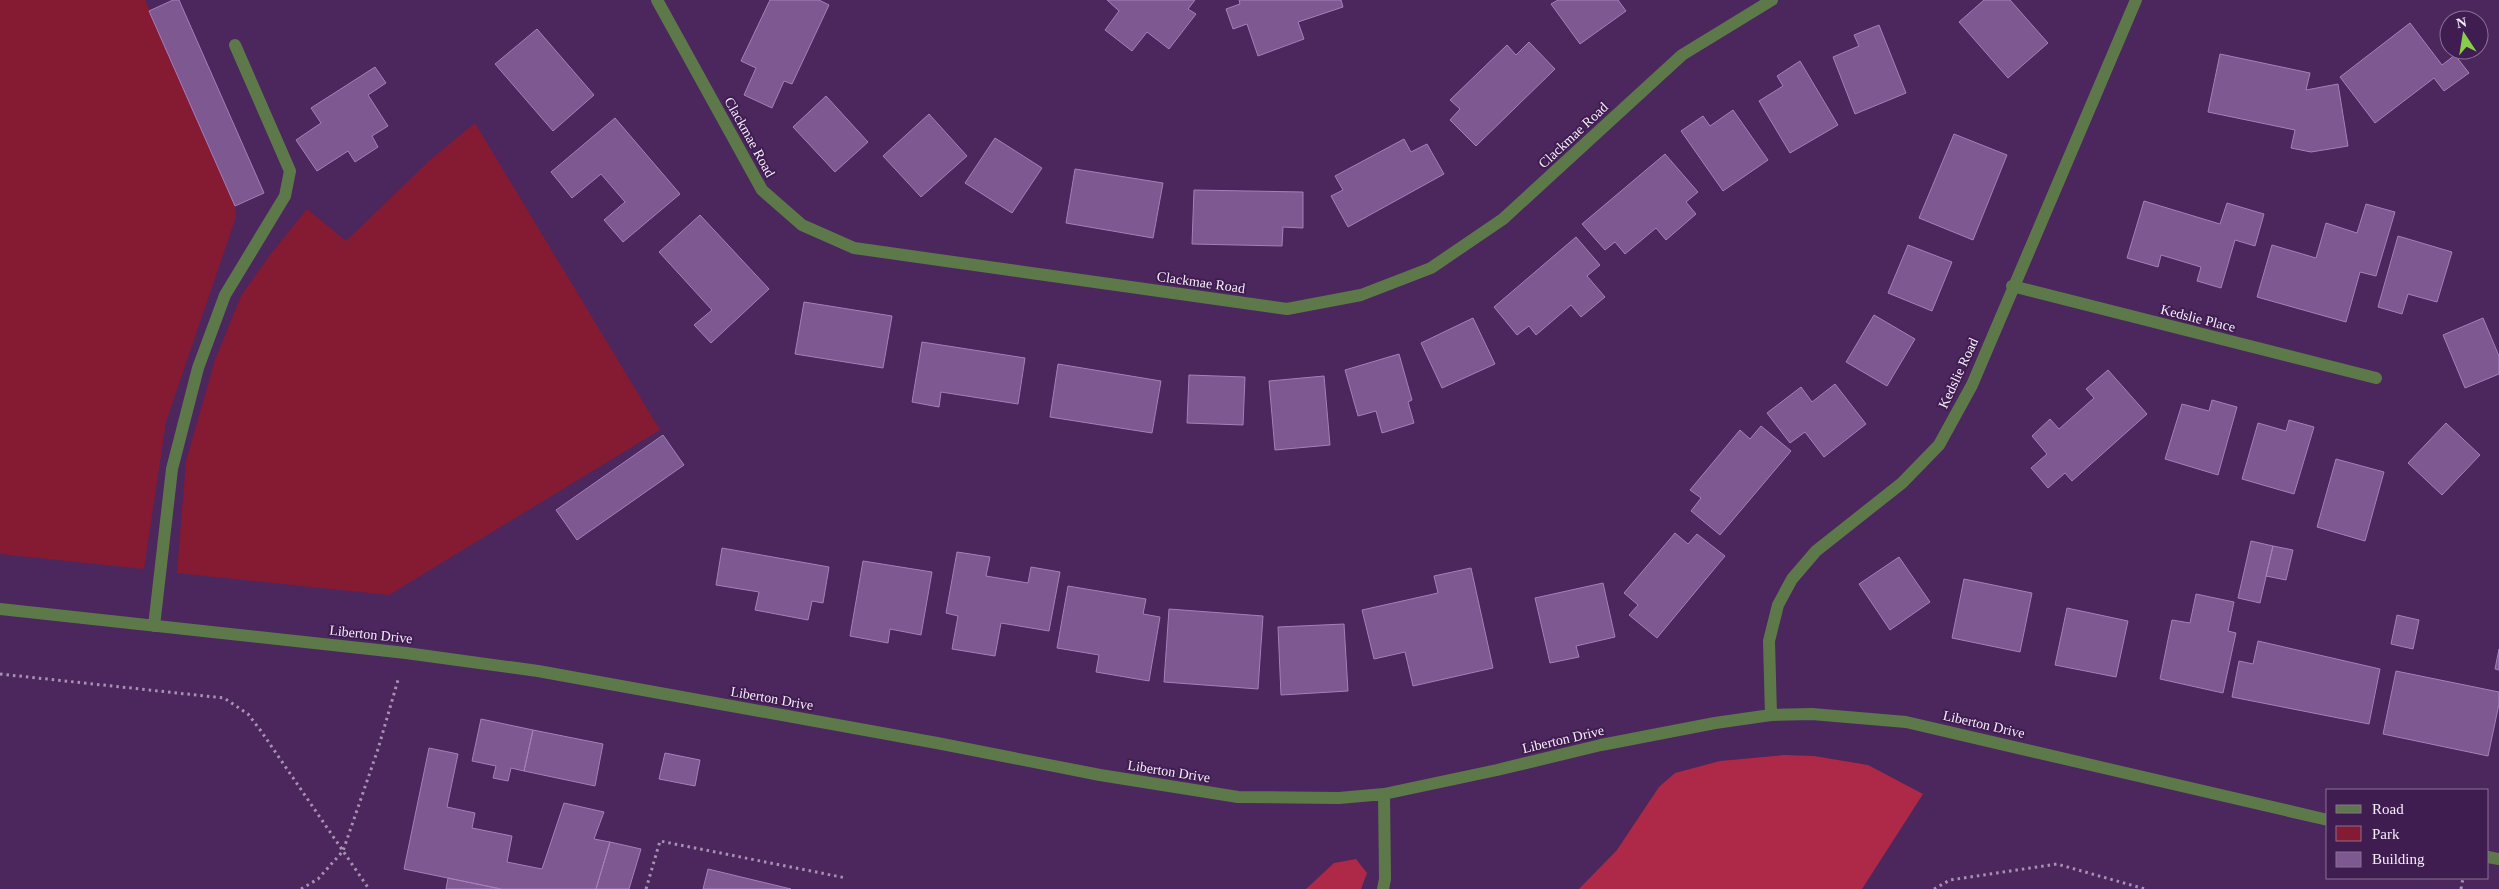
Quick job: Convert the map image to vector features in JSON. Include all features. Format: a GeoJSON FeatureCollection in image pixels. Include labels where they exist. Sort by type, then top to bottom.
{"type":"FeatureCollection","features":[{"type":"Feature","properties":{"kind":"street","name":"Clackmae Road"},"geometry":{"type":"LineString","coordinates":[[657,0],[762,190],[802,225],[854,248],[1286,309],[1361,294],[1431,268],[1503,219],[1682,55],[1772,0]]}},
{"type":"Feature","properties":{"kind":"street","name":"Kedslie Road"},"geometry":{"type":"LineString","coordinates":[[1771,715],[1769,641],[1778,605],[1792,579],[1816,550],[1902,484],[1939,445],[1972,385],[2012,286],[2136,0]]}},
{"type":"Feature","properties":{"kind":"street"},"geometry":{"type":"LineString","coordinates":[[154,626],[172,468],[198,368],[225,295],[285,196],[290,171],[235,45]]}},
{"type":"Feature","properties":{"kind":"street","name":"Kedslie Place"},"geometry":{"type":"LineString","coordinates":[[2012,286],[2376,378]]}},
{"type":"Feature","properties":{"kind":"street","name":"Liberton Drive"},"geometry":{"type":"LineString","coordinates":[[0,609],[406,653],[538,671],[937,743],[1100,775],[1238,797],[1339,798],[1384,794],[1488,772],[1600,745],[1715,723],[1771,715],[1812,714],[1906,722],[2326,820]]}},
{"type":"Feature","properties":{"kind":"street"},"geometry":{"type":"LineString","coordinates":[[1383,889],[1384,794]]}},
{"type":"Feature","properties":{"kind":"path"},"geometry":{"type":"LineString","coordinates":[[301,889],[318,879],[343,851],[378,749],[406,653]]}},
{"type":"Feature","properties":{"kind":"path"},"geometry":{"type":"LineString","coordinates":[[0,674],[224,698],[248,714],[262,731],[369,889]]}},
{"type":"Feature","properties":{"kind":"path"},"geometry":{"type":"LineString","coordinates":[[646,889],[660,841],[846,878]]}},
{"type":"Feature","properties":{"kind":"path"},"geometry":{"type":"LineString","coordinates":[[1934,889],[1950,880],[2057,864],[2145,889]]}},
{"type":"Feature","properties":{"kind":"green space"},"geometry":{"type":"Polygon","coordinates":[[[0,0],[145,0],[235,206],[236,217],[166,422],[144,569],[0,554],[0,0]]]}},
{"type":"Feature","properties":{"kind":"green space"},"geometry":{"type":"Polygon","coordinates":[[[475,123],[660,430],[389,595],[177,573],[186,461],[215,360],[241,296],[270,255],[307,209],[346,241],[430,160],[475,123]]]}},
{"type":"Feature","properties":{"kind":"shaded area"},"geometry":{"type":"Polygon","coordinates":[[[1784,755],[1814,756],[1868,765],[1923,794],[1862,889],[1579,889],[1617,850],[1659,787],[1675,773],[1720,761],[1784,755]]]}},
{"type":"Feature","properties":{"kind":"shaded area"},"geometry":{"type":"Polygon","coordinates":[[[1356,859],[1367,873],[1361,889],[1306,889],[1334,863],[1356,859]]]}},
{"type":"Feature","properties":{"kind":"building"},"geometry":{"type":"Polygon","coordinates":[[[173,0],[179,0],[264,193],[235,206],[149,11],[173,0]]]}},
{"type":"Feature","properties":{"kind":"building"},"geometry":{"type":"Polygon","coordinates":[[[770,0],[819,0],[829,5],[792,84],[784,81],[772,108],[744,95],[756,68],[741,61],[770,0]]]}},
{"type":"Feature","properties":{"kind":"building"},"geometry":{"type":"Polygon","coordinates":[[[1107,0],[1195,0],[1188,9],[1196,14],[1169,49],[1147,32],[1132,51],[1105,30],[1119,11],[1107,0]]]}},
{"type":"Feature","properties":{"kind":"building"},"geometry":{"type":"Polygon","coordinates":[[[1239,0],[1341,0],[1343,7],[1298,22],[1304,39],[1258,56],[1247,24],[1233,29],[1226,9],[1240,4],[1239,0]]]}},
{"type":"Feature","properties":{"kind":"building"},"geometry":{"type":"Polygon","coordinates":[[[1558,0],[1618,0],[1626,11],[1580,44],[1551,4],[1558,0]]]}},
{"type":"Feature","properties":{"kind":"building"},"geometry":{"type":"Polygon","coordinates":[[[1984,0],[2010,0],[2048,43],[2008,78],[1959,22],[1984,0]]]}},
{"type":"Feature","properties":{"kind":"building"},"geometry":{"type":"Polygon","coordinates":[[[2410,23],[2442,65],[2448,60],[2459,60],[2469,73],[2444,91],[2434,78],[2375,123],[2340,77],[2410,23]]]}},
{"type":"Feature","properties":{"kind":"building"},"geometry":{"type":"Polygon","coordinates":[[[1879,25],[1906,93],[1855,114],[1833,57],[1859,46],[1854,35],[1879,25]]]}},
{"type":"Feature","properties":{"kind":"building"},"geometry":{"type":"Polygon","coordinates":[[[537,29],[594,95],[553,131],[495,64],[537,29]]]}},
{"type":"Feature","properties":{"kind":"building"},"geometry":{"type":"Polygon","coordinates":[[[1529,42],[1555,69],[1476,146],[1450,120],[1460,109],[1450,100],[1507,45],[1516,55],[1529,42]]]}},
{"type":"Feature","properties":{"kind":"building"},"geometry":{"type":"Polygon","coordinates":[[[2220,54],[2310,73],[2306,90],[2338,84],[2348,146],[2311,152],[2291,148],[2295,130],[2208,112],[2220,54]]]}},
{"type":"Feature","properties":{"kind":"building"},"geometry":{"type":"Polygon","coordinates":[[[1800,61],[1838,125],[1790,153],[1759,101],[1783,86],[1777,76],[1800,61]]]}},
{"type":"Feature","properties":{"kind":"building"},"geometry":{"type":"Polygon","coordinates":[[[375,67],[386,83],[368,95],[388,126],[372,136],[378,147],[355,162],[348,151],[317,171],[296,140],[321,123],[311,108],[375,67]]]}},
{"type":"Feature","properties":{"kind":"building"},"geometry":{"type":"Polygon","coordinates":[[[826,96],[868,142],[835,172],[793,127],[826,96]]]}},
{"type":"Feature","properties":{"kind":"building"},"geometry":{"type":"Polygon","coordinates":[[[1733,110],[1768,160],[1723,191],[1681,131],[1703,116],[1710,126],[1733,110]]]}},
{"type":"Feature","properties":{"kind":"building"},"geometry":{"type":"Polygon","coordinates":[[[929,114],[967,156],[921,197],[883,156],[929,114]]]}},
{"type":"Feature","properties":{"kind":"building"},"geometry":{"type":"Polygon","coordinates":[[[615,118],[680,194],[623,242],[604,220],[625,202],[601,174],[572,198],[551,172],[615,118]]]}},
{"type":"Feature","properties":{"kind":"building"},"geometry":{"type":"Polygon","coordinates":[[[1954,134],[2007,155],[1973,240],[1919,218],[1954,134]]]}},
{"type":"Feature","properties":{"kind":"building"},"geometry":{"type":"Polygon","coordinates":[[[995,138],[1042,168],[1012,213],[965,183],[995,138]]]}},
{"type":"Feature","properties":{"kind":"building"},"geometry":{"type":"Polygon","coordinates":[[[1404,139],[1411,152],[1427,144],[1444,174],[1348,227],[1331,196],[1343,190],[1335,176],[1404,139]]]}},
{"type":"Feature","properties":{"kind":"building"},"geometry":{"type":"Polygon","coordinates":[[[1665,154],[1698,192],[1686,202],[1696,214],[1666,240],[1656,228],[1625,254],[1615,242],[1605,250],[1582,224],[1665,154]]]}},
{"type":"Feature","properties":{"kind":"building"},"geometry":{"type":"Polygon","coordinates":[[[1075,169],[1163,183],[1153,238],[1066,223],[1075,169]]]}},
{"type":"Feature","properties":{"kind":"building"},"geometry":{"type":"Polygon","coordinates":[[[1194,190],[1303,192],[1303,228],[1283,227],[1282,246],[1192,244],[1194,190]]]}},
{"type":"Feature","properties":{"kind":"building"},"geometry":{"type":"Polygon","coordinates":[[[2144,201],[2220,224],[2227,203],[2264,214],[2255,246],[2235,240],[2221,288],[2197,281],[2201,267],[2161,255],[2158,267],[2127,258],[2144,201]]]}},
{"type":"Feature","properties":{"kind":"building"},"geometry":{"type":"Polygon","coordinates":[[[2366,204],[2395,212],[2376,276],[2360,272],[2346,322],[2257,297],[2272,245],[2316,258],[2326,223],[2357,233],[2366,204]]]}},
{"type":"Feature","properties":{"kind":"building"},"geometry":{"type":"Polygon","coordinates":[[[700,215],[769,289],[711,343],[694,325],[712,310],[659,252],[700,215]]]}},
{"type":"Feature","properties":{"kind":"building"},"geometry":{"type":"Polygon","coordinates":[[[2398,236],[2452,252],[2437,302],[2408,294],[2402,314],[2378,307],[2398,236]]]}},
{"type":"Feature","properties":{"kind":"building"},"geometry":{"type":"Polygon","coordinates":[[[1576,237],[1600,265],[1587,276],[1605,297],[1581,317],[1571,305],[1536,335],[1529,326],[1517,335],[1494,307],[1576,237]]]}},
{"type":"Feature","properties":{"kind":"building"},"geometry":{"type":"Polygon","coordinates":[[[1908,245],[1952,262],[1932,311],[1888,293],[1908,245]]]}},
{"type":"Feature","properties":{"kind":"building"},"geometry":{"type":"Polygon","coordinates":[[[804,302],[892,316],[883,368],[795,354],[804,302]]]}},
{"type":"Feature","properties":{"kind":"building"},"geometry":{"type":"Polygon","coordinates":[[[1874,315],[1915,339],[1887,386],[1846,362],[1874,315]]]}},
{"type":"Feature","properties":{"kind":"building"},"geometry":{"type":"Polygon","coordinates":[[[1473,318],[1495,364],[1442,388],[1421,343],[1473,318]]]}},
{"type":"Feature","properties":{"kind":"building"},"geometry":{"type":"Polygon","coordinates":[[[2483,318],[2499,356],[2499,374],[2465,388],[2443,335],[2483,318]]]}},
{"type":"Feature","properties":{"kind":"building"},"geometry":{"type":"Polygon","coordinates":[[[922,342],[1025,358],[1018,404],[941,392],[939,407],[912,402],[922,342]]]}},
{"type":"Feature","properties":{"kind":"building"},"geometry":{"type":"Polygon","coordinates":[[[1399,354],[1412,400],[1408,402],[1414,423],[1382,433],[1376,411],[1358,416],[1345,370],[1399,354]]]}},
{"type":"Feature","properties":{"kind":"building"},"geometry":{"type":"Polygon","coordinates":[[[1058,364],[1161,381],[1152,433],[1050,417],[1058,364]]]}},
{"type":"Feature","properties":{"kind":"building"},"geometry":{"type":"Polygon","coordinates":[[[2108,370],[2147,414],[2072,481],[2065,473],[2048,488],[2031,468],[2047,454],[2032,436],[2050,419],[2059,429],[2094,398],[2086,389],[2108,370]]]}},
{"type":"Feature","properties":{"kind":"building"},"geometry":{"type":"Polygon","coordinates":[[[1189,375],[1245,377],[1243,425],[1187,423],[1189,375]]]}},
{"type":"Feature","properties":{"kind":"building"},"geometry":{"type":"Polygon","coordinates":[[[1324,376],[1330,445],[1275,450],[1269,381],[1324,376]]]}},
{"type":"Feature","properties":{"kind":"building"},"geometry":{"type":"Polygon","coordinates":[[[1835,384],[1866,424],[1824,457],[1805,432],[1790,443],[1767,413],[1801,387],[1812,402],[1835,384]]]}},
{"type":"Feature","properties":{"kind":"building"},"geometry":{"type":"Polygon","coordinates":[[[2212,400],[2237,407],[2218,475],[2165,459],[2182,404],[2209,411],[2212,400]]]}},
{"type":"Feature","properties":{"kind":"building"},"geometry":{"type":"Polygon","coordinates":[[[2289,420],[2314,427],[2294,494],[2242,479],[2258,423],[2286,431],[2289,420]]]}},
{"type":"Feature","properties":{"kind":"building"},"geometry":{"type":"Polygon","coordinates":[[[2446,423],[2480,455],[2442,495],[2408,463],[2446,423]]]}},
{"type":"Feature","properties":{"kind":"building"},"geometry":{"type":"Polygon","coordinates":[[[1761,426],[1791,451],[1720,535],[1691,511],[1701,498],[1690,490],[1740,430],[1750,439],[1761,426]]]}},
{"type":"Feature","properties":{"kind":"building"},"geometry":{"type":"Polygon","coordinates":[[[663,435],[684,465],[577,540],[556,510],[663,435]]]}},
{"type":"Feature","properties":{"kind":"building"},"geometry":{"type":"Polygon","coordinates":[[[2336,459],[2384,472],[2365,541],[2317,527],[2336,459]]]}},
{"type":"Feature","properties":{"kind":"building"},"geometry":{"type":"Polygon","coordinates":[[[1675,533],[1688,544],[1697,534],[1725,556],[1657,638],[1629,615],[1638,605],[1624,593],[1675,533]]]}},
{"type":"Feature","properties":{"kind":"building"},"geometry":{"type":"Polygon","coordinates":[[[2251,541],[2273,546],[2260,603],[2238,598],[2251,541]]]}},
{"type":"Feature","properties":{"kind":"building"},"geometry":{"type":"Polygon","coordinates":[[[2273,546],[2293,550],[2286,580],[2266,576],[2273,546]]]}},
{"type":"Feature","properties":{"kind":"building"},"geometry":{"type":"Polygon","coordinates":[[[722,548],[829,567],[823,603],[812,601],[808,620],[755,610],[759,592],[716,585],[722,548]]]}},
{"type":"Feature","properties":{"kind":"building"},"geometry":{"type":"Polygon","coordinates":[[[957,552],[990,557],[986,576],[1028,583],[1031,567],[1060,572],[1049,631],[1001,623],[995,656],[952,649],[958,616],[946,613],[957,552]]]}},
{"type":"Feature","properties":{"kind":"building"},"geometry":{"type":"Polygon","coordinates":[[[1899,557],[1930,602],[1890,630],[1859,584],[1899,557]]]}},
{"type":"Feature","properties":{"kind":"building"},"geometry":{"type":"Polygon","coordinates":[[[863,561],[932,572],[921,635],[890,629],[888,643],[850,636],[863,561]]]}},
{"type":"Feature","properties":{"kind":"building"},"geometry":{"type":"Polygon","coordinates":[[[1471,568],[1493,668],[1413,686],[1405,652],[1374,659],[1362,610],[1438,593],[1434,576],[1471,568]]]}},
{"type":"Feature","properties":{"kind":"building"},"geometry":{"type":"Polygon","coordinates":[[[1964,579],[2032,593],[2020,652],[1952,638],[1964,579]]]}},
{"type":"Feature","properties":{"kind":"building"},"geometry":{"type":"Polygon","coordinates":[[[1603,583],[1615,637],[1576,646],[1579,657],[1550,663],[1535,598],[1603,583]]]}},
{"type":"Feature","properties":{"kind":"building"},"geometry":{"type":"Polygon","coordinates":[[[1068,586],[1146,599],[1143,614],[1160,617],[1149,681],[1096,672],[1099,655],[1057,648],[1068,586]]]}},
{"type":"Feature","properties":{"kind":"building"},"geometry":{"type":"Polygon","coordinates":[[[2196,594],[2234,602],[2228,631],[2236,633],[2223,693],[2160,679],[2172,620],[2190,623],[2196,594]]]}},
{"type":"Feature","properties":{"kind":"building"},"geometry":{"type":"Polygon","coordinates":[[[2067,608],[2128,621],[2116,677],[2055,665],[2067,608]]]}},
{"type":"Feature","properties":{"kind":"building"},"geometry":{"type":"Polygon","coordinates":[[[1169,609],[1263,616],[1258,689],[1164,682],[1169,609]]]}},
{"type":"Feature","properties":{"kind":"building"},"geometry":{"type":"Polygon","coordinates":[[[2397,615],[2419,620],[2413,649],[2391,644],[2397,615]]]}},
{"type":"Feature","properties":{"kind":"building"},"geometry":{"type":"Polygon","coordinates":[[[1344,624],[1348,691],[1281,695],[1278,627],[1344,624]]]}},
{"type":"Feature","properties":{"kind":"building"},"geometry":{"type":"Polygon","coordinates":[[[2258,641],[2380,669],[2369,724],[2232,697],[2239,661],[2253,664],[2258,641]]]}},
{"type":"Feature","properties":{"kind":"building"},"geometry":{"type":"Polygon","coordinates":[[[2499,649],[2499,670],[2495,669],[2499,649]]]}},
{"type":"Feature","properties":{"kind":"building"},"geometry":{"type":"Polygon","coordinates":[[[2396,671],[2499,692],[2499,704],[2488,756],[2383,734],[2396,671]]]}},
{"type":"Feature","properties":{"kind":"building"},"geometry":{"type":"Polygon","coordinates":[[[481,719],[533,730],[524,771],[511,768],[508,781],[493,778],[496,766],[472,761],[481,719]]]}},
{"type":"Feature","properties":{"kind":"building"},"geometry":{"type":"Polygon","coordinates":[[[533,730],[603,744],[595,786],[524,771],[533,730]]]}},
{"type":"Feature","properties":{"kind":"building"},"geometry":{"type":"Polygon","coordinates":[[[429,748],[458,754],[447,807],[475,813],[472,828],[512,836],[507,862],[542,869],[564,803],[604,812],[594,839],[610,842],[596,889],[501,889],[404,869],[429,748]]]}},
{"type":"Feature","properties":{"kind":"building"},"geometry":{"type":"Polygon","coordinates":[[[665,753],[700,760],[695,786],[659,779],[665,753]]]}},
{"type":"Feature","properties":{"kind":"building"},"geometry":{"type":"Polygon","coordinates":[[[610,842],[641,849],[629,889],[596,889],[610,842]]]}},
{"type":"Feature","properties":{"kind":"building"},"geometry":{"type":"Polygon","coordinates":[[[708,869],[791,889],[703,889],[708,869]]]}},
{"type":"Feature","properties":{"kind":"building"},"geometry":{"type":"Polygon","coordinates":[[[448,878],[501,889],[446,889],[448,878]]]}}]}
